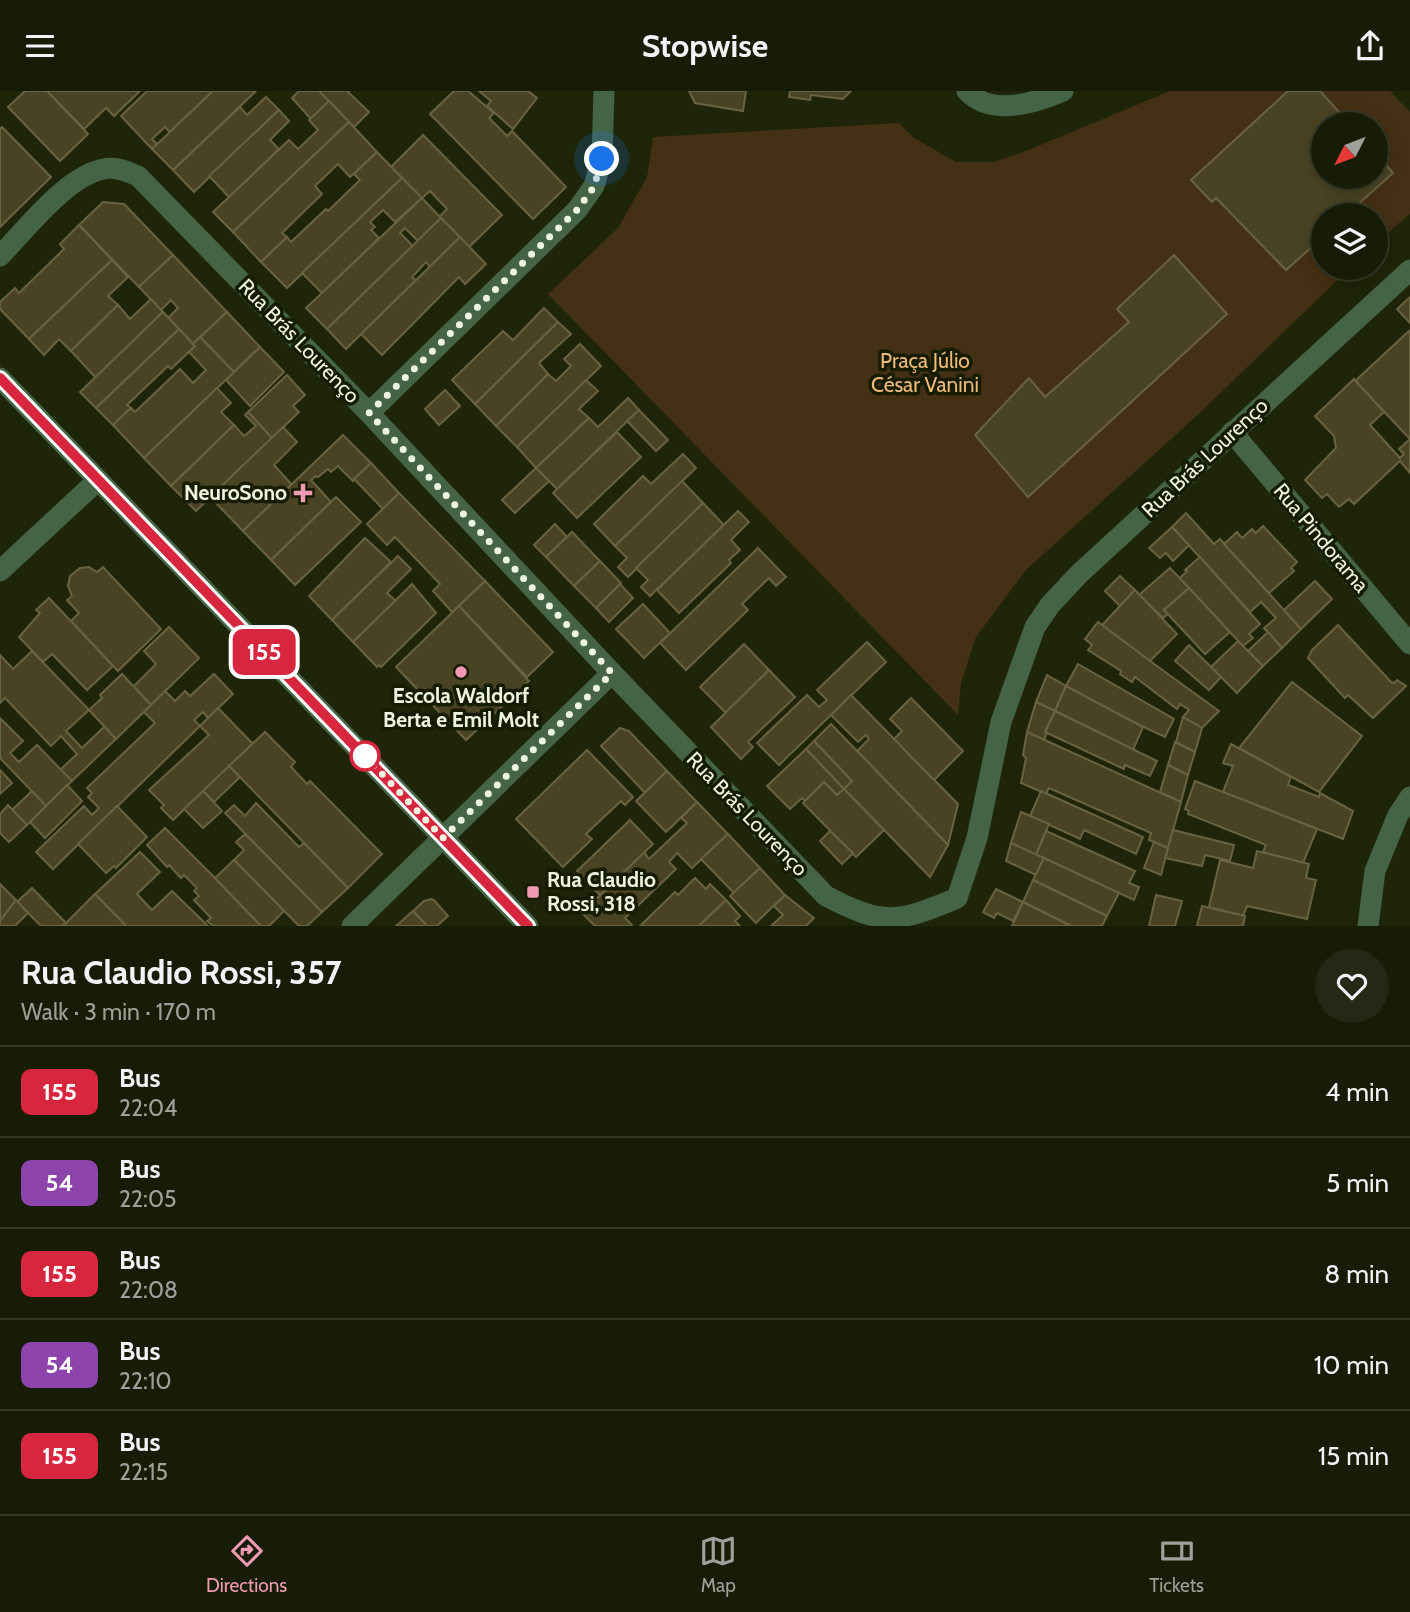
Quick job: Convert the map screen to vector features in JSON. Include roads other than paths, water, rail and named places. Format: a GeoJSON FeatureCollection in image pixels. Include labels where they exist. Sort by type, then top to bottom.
{"type":"FeatureCollection","features":[{"type":"Feature","properties":{"kind":"street"},"geometry":{"type":"LineString","coordinates":[[369,413],[577,210],[594,187],[602,159],[604,91]]}},
{"type":"Feature","properties":{"kind":"street"},"geometry":{"type":"LineString","coordinates":[[967,91],[976,101],[1007,107],[1063,91]]}},
{"type":"Feature","properties":{"kind":"street","name":"Rua Brás Lourenço"},"geometry":{"type":"LineString","coordinates":[[0,256],[67,187],[81,178],[94,171],[117,168],[138,176],[369,413],[612,673],[826,896],[851,912],[879,921],[912,917],[957,898],[977,838],[1001,722],[1035,627],[1049,605],[1232,432],[1410,270]]}},
{"type":"Feature","properties":{"kind":"street"},"geometry":{"type":"LineString","coordinates":[[0,378],[528,926]]}},
{"type":"Feature","properties":{"kind":"street","name":"Rua Pindorama"},"geometry":{"type":"LineString","coordinates":[[1232,432],[1410,643]]}},
{"type":"Feature","properties":{"kind":"street"},"geometry":{"type":"LineString","coordinates":[[0,571],[98,480]]}},
{"type":"Feature","properties":{"kind":"street"},"geometry":{"type":"LineString","coordinates":[[352,926],[612,673]]}},
{"type":"Feature","properties":{"kind":"street"},"geometry":{"type":"LineString","coordinates":[[1368,926],[1375,871],[1398,815],[1410,797]]}},
{"type":"Feature","properties":{"kind":"place","name":"NeuroSono"},"geometry":{"type":"Point","coordinates":[303,493]}},
{"type":"Feature","properties":{"kind":"place","name":"Escola Waldorf Berta e Emil Molt"},"geometry":{"type":"Point","coordinates":[461,672]}},
{"type":"Feature","properties":{"kind":"place","name":"Rua Claudio Rossi, 318"},"geometry":{"type":"Point","coordinates":[533,892]}},
{"type":"Feature","properties":{"kind":"park label","name":"Praça Júlio César Vanini"},"geometry":{"type":"Point","coordinates":[925,373]}}]}
